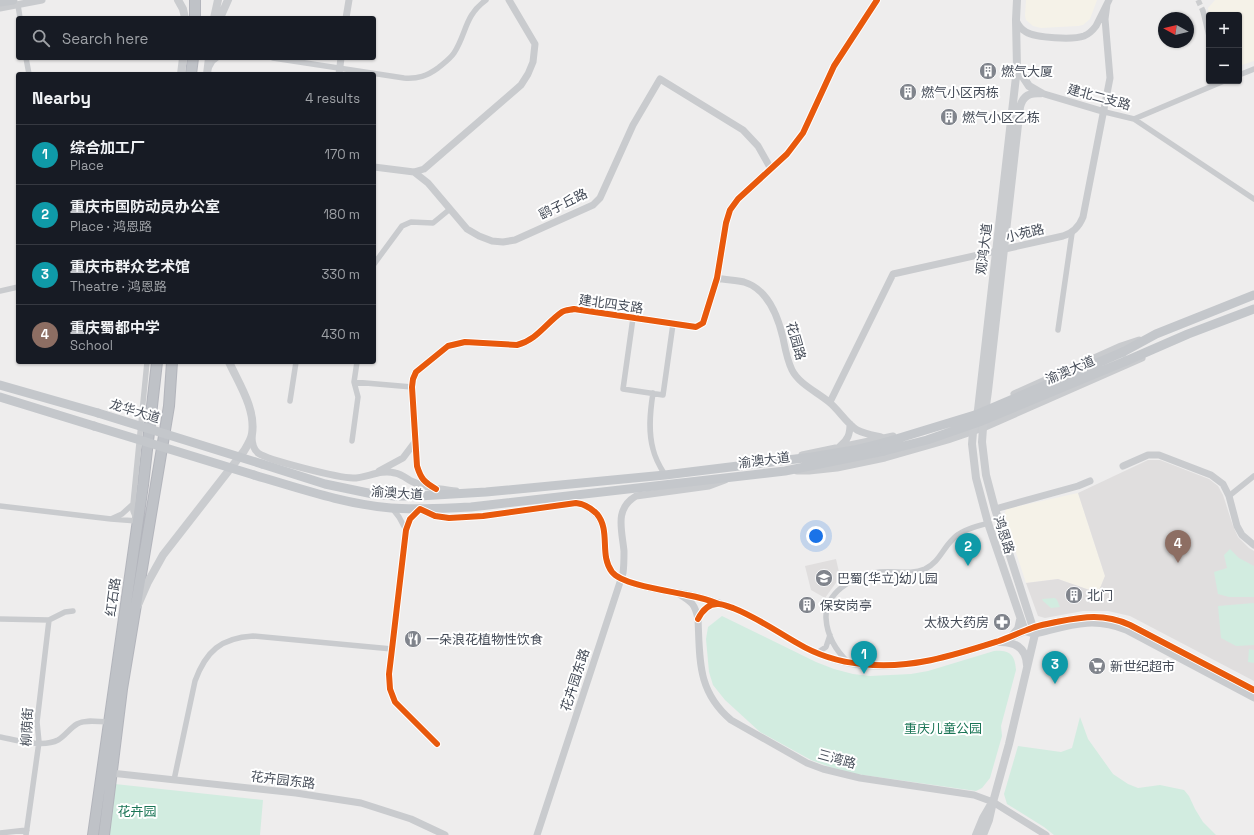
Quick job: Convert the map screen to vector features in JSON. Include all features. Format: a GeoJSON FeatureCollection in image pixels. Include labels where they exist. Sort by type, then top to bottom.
{"type":"FeatureCollection","features":[{"type":"Feature","properties":{"kind":"highway"},"geometry":{"type":"LineString","coordinates":[[195,0],[195,16]]}},
{"type":"Feature","properties":{"kind":"highway"},"geometry":{"type":"LineString","coordinates":[[202,0],[202,16]]}},
{"type":"Feature","properties":{"kind":"highway"},"geometry":{"type":"LineString","coordinates":[[191,72],[193,60]]}},
{"type":"Feature","properties":{"kind":"highway"},"geometry":{"type":"LineString","coordinates":[[201,60],[204,72]]}},
{"type":"Feature","properties":{"kind":"highway","name":"红石路"},"geometry":{"type":"LineString","coordinates":[[93,835],[138,520],[152,414],[157,364]]}},
{"type":"Feature","properties":{"kind":"highway","name":"红石路"},"geometry":{"type":"LineString","coordinates":[[104,835],[122,689],[168,406],[172,364]]}},
{"type":"Feature","properties":{"kind":"main road"},"geometry":{"type":"LineString","coordinates":[[178,0],[183,9],[185,16]]}},
{"type":"Feature","properties":{"kind":"main road"},"geometry":{"type":"LineString","coordinates":[[214,16],[218,0]]}},
{"type":"Feature","properties":{"kind":"main road"},"geometry":{"type":"LineString","coordinates":[[221,16],[229,0]]}},
{"type":"Feature","properties":{"kind":"main road"},"geometry":{"type":"LineString","coordinates":[[1017,0],[1017,68]]}},
{"type":"Feature","properties":{"kind":"main road"},"geometry":{"type":"LineString","coordinates":[[0,2],[16,3]]}},
{"type":"Feature","properties":{"kind":"main road"},"geometry":{"type":"LineString","coordinates":[[181,72],[183,60]]}},
{"type":"Feature","properties":{"kind":"main road"},"geometry":{"type":"LineString","coordinates":[[204,72],[208,60]]}},
{"type":"Feature","properties":{"kind":"main road","name":"建北二支路"},"geometry":{"type":"LineString","coordinates":[[1017,68],[1029,86],[1042,93]]}},
{"type":"Feature","properties":{"kind":"main road","name":"观鸿大道"},"geometry":{"type":"LineString","coordinates":[[982,428],[987,406],[1017,68]]}},
{"type":"Feature","properties":{"kind":"main road","name":"观鸿大道"},"geometry":{"type":"LineString","coordinates":[[973,432],[978,410],[1021,102],[1028,95],[1042,93]]}},
{"type":"Feature","properties":{"kind":"main road"},"geometry":{"type":"LineString","coordinates":[[1235,302],[1254,291]]}},
{"type":"Feature","properties":{"kind":"main road","name":"渝澳大道"},"geometry":{"type":"LineString","coordinates":[[1124,356],[1156,334],[1254,295]]}},
{"type":"Feature","properties":{"kind":"main road","name":"渝澳大道"},"geometry":{"type":"LineString","coordinates":[[262,464],[325,484],[373,494],[395,496],[470,493],[664,475],[784,460],[884,444],[927,440],[979,422],[1124,356],[1254,309]]}},
{"type":"Feature","properties":{"kind":"main road"},"geometry":{"type":"LineString","coordinates":[[230,364],[249,406],[252,436]]}},
{"type":"Feature","properties":{"kind":"main road","name":"龙华大道"},"geometry":{"type":"LineString","coordinates":[[0,385],[98,413],[262,464]]}},
{"type":"Feature","properties":{"kind":"main road","name":"龙华大道"},"geometry":{"type":"LineString","coordinates":[[0,397],[254,475]]}},
{"type":"Feature","properties":{"kind":"main road","name":"鸿恩路"},"geometry":{"type":"LineString","coordinates":[[982,428],[983,459],[995,509],[1034,630]]}},
{"type":"Feature","properties":{"kind":"main road","name":"鸿恩路"},"geometry":{"type":"LineString","coordinates":[[973,432],[973,461],[976,478],[988,523],[1025,631]]}},
{"type":"Feature","properties":{"kind":"main road","name":"红石路"},"geometry":{"type":"LineString","coordinates":[[135,613],[148,582],[163,555],[244,451],[252,436]]}},
{"type":"Feature","properties":{"kind":"main road","name":"渝澳大道"},"geometry":{"type":"LineString","coordinates":[[254,475],[322,495],[370,505],[392,508],[420,509],[471,507],[784,471],[884,444]]}},
{"type":"Feature","properties":{"kind":"main road"},"geometry":{"type":"LineString","coordinates":[[1011,637],[1018,629],[1020,617]]}},
{"type":"Feature","properties":{"kind":"main road"},"geometry":{"type":"LineString","coordinates":[[983,835],[989,820],[1027,672],[1034,630],[1025,631]]}},
{"type":"Feature","properties":{"kind":"main road"},"geometry":{"type":"LineString","coordinates":[[997,642],[1010,642],[1021,648],[1026,661],[1027,672]]}},
{"type":"Feature","properties":{"kind":"main road"},"geometry":{"type":"LineString","coordinates":[[976,835],[983,818],[993,802]]}},
{"type":"Feature","properties":{"kind":"street"},"geometry":{"type":"LineString","coordinates":[[0,8],[16,3],[42,0]]}},
{"type":"Feature","properties":{"kind":"street"},"geometry":{"type":"LineString","coordinates":[[225,16],[229,0]]}},
{"type":"Feature","properties":{"kind":"street"},"geometry":{"type":"LineString","coordinates":[[346,16],[349,0]]}},
{"type":"Feature","properties":{"kind":"street"},"geometry":{"type":"LineString","coordinates":[[376,75],[414,79],[430,74],[450,59],[455,52],[467,21],[479,5],[486,0]]}},
{"type":"Feature","properties":{"kind":"street"},"geometry":{"type":"LineString","coordinates":[[376,167],[414,172],[424,169],[521,85],[533,62],[535,44],[508,0]]}},
{"type":"Feature","properties":{"kind":"street","name":"建北四支路"},"geometry":{"type":"LineString","coordinates":[[436,489],[421,478],[417,466],[412,387],[416,372],[448,346],[457,343],[465,342],[517,345],[526,343],[534,338],[563,312],[574,309],[696,327],[703,323],[717,278],[726,223],[730,210],[738,199],[787,154],[803,133],[834,66],[877,0]]}},
{"type":"Feature","properties":{"kind":"street"},"geometry":{"type":"LineString","coordinates":[[1016,20],[1022,29],[1042,37],[1084,36],[1093,30],[1099,22],[1108,2]]}},
{"type":"Feature","properties":{"kind":"street"},"geometry":{"type":"LineString","coordinates":[[1058,330],[1072,233],[1079,226],[1083,217],[1105,112],[1110,78],[1105,19],[1108,2]]}},
{"type":"Feature","properties":{"kind":"street"},"geometry":{"type":"LineString","coordinates":[[16,3],[19,16]]}},
{"type":"Feature","properties":{"kind":"street"},"geometry":{"type":"LineString","coordinates":[[1203,11],[1206,24]]}},
{"type":"Feature","properties":{"kind":"street"},"geometry":{"type":"LineString","coordinates":[[26,60],[29,72]]}},
{"type":"Feature","properties":{"kind":"street"},"geometry":{"type":"LineString","coordinates":[[205,72],[214,60]]}},
{"type":"Feature","properties":{"kind":"street"},"geometry":{"type":"LineString","coordinates":[[283,60],[339,71],[341,60]]}},
{"type":"Feature","properties":{"kind":"street"},"geometry":{"type":"LineString","coordinates":[[1242,74],[1254,70]]}},
{"type":"Feature","properties":{"kind":"street","name":"鹞子丘路"},"geometry":{"type":"LineString","coordinates":[[414,172],[428,183],[467,229],[492,241],[503,242],[515,240],[593,205],[600,198],[633,125],[660,79],[743,130],[758,146],[772,169]]}},
{"type":"Feature","properties":{"kind":"street"},"geometry":{"type":"LineString","coordinates":[[1134,119],[1217,84]]}},
{"type":"Feature","properties":{"kind":"street","name":"建北二支路"},"geometry":{"type":"LineString","coordinates":[[1042,93],[1134,119],[1254,199]]}},
{"type":"Feature","properties":{"kind":"street"},"geometry":{"type":"LineString","coordinates":[[428,183],[427,176],[430,164]]}},
{"type":"Feature","properties":{"kind":"street"},"geometry":{"type":"LineString","coordinates":[[376,261],[402,226],[411,222],[433,223],[450,209]]}},
{"type":"Feature","properties":{"kind":"street","name":"小苑路"},"geometry":{"type":"LineString","coordinates":[[830,402],[893,274],[1000,251],[1072,233]]}},
{"type":"Feature","properties":{"kind":"street","name":"花园路"},"geometry":{"type":"LineString","coordinates":[[717,278],[744,282],[756,288],[774,311],[780,326],[792,371],[800,380],[830,402],[850,424],[884,444]]}},
{"type":"Feature","properties":{"kind":"street"},"geometry":{"type":"LineString","coordinates":[[0,291],[16,287]]}},
{"type":"Feature","properties":{"kind":"street"},"geometry":{"type":"LineString","coordinates":[[633,318],[623,389],[663,395],[673,324]]}},
{"type":"Feature","properties":{"kind":"street"},"geometry":{"type":"LineString","coordinates":[[784,460],[838,448],[884,444],[978,410],[1121,346],[1156,334]]}},
{"type":"Feature","properties":{"kind":"street"},"geometry":{"type":"LineString","coordinates":[[784,471],[809,471],[837,468],[885,458],[973,432],[1127,366],[1188,334]]}},
{"type":"Feature","properties":{"kind":"street"},"geometry":{"type":"LineString","coordinates":[[138,520],[133,511],[133,504],[147,364]]}},
{"type":"Feature","properties":{"kind":"street"},"geometry":{"type":"LineString","coordinates":[[290,401],[296,364]]}},
{"type":"Feature","properties":{"kind":"street"},"geometry":{"type":"LineString","coordinates":[[352,441],[358,397],[354,382],[357,364]]}},
{"type":"Feature","properties":{"kind":"street"},"geometry":{"type":"LineString","coordinates":[[354,382],[412,387]]}},
{"type":"Feature","properties":{"kind":"street"},"geometry":{"type":"LineString","coordinates":[[653,393],[649,416],[651,441],[656,458],[664,475]]}},
{"type":"Feature","properties":{"kind":"street"},"geometry":{"type":"LineString","coordinates":[[943,422],[950,424],[953,429],[952,436],[948,440]]}},
{"type":"Feature","properties":{"kind":"street"},"geometry":{"type":"LineString","coordinates":[[838,448],[846,442],[850,424]]}},
{"type":"Feature","properties":{"kind":"street"},"geometry":{"type":"LineString","coordinates":[[252,436],[254,446],[258,452],[269,458],[332,475],[353,478],[376,473],[403,458],[415,442]]}},
{"type":"Feature","properties":{"kind":"street"},"geometry":{"type":"LineString","coordinates":[[1123,466],[1148,455],[1159,455],[1211,475],[1223,484],[1229,496],[1242,534],[1254,545]]}},
{"type":"Feature","properties":{"kind":"street"},"geometry":{"type":"LineString","coordinates":[[376,473],[394,472],[416,483],[436,489],[470,493]]}},
{"type":"Feature","properties":{"kind":"street","name":"花卉园东路"},"geometry":{"type":"LineString","coordinates":[[537,835],[621,578],[624,560],[621,523],[624,507],[629,500],[636,496],[709,486],[739,476]]}},
{"type":"Feature","properties":{"kind":"street"},"geometry":{"type":"LineString","coordinates":[[1229,496],[1254,476]]}},
{"type":"Feature","properties":{"kind":"street"},"geometry":{"type":"LineString","coordinates":[[995,509],[1078,486],[1090,481]]}},
{"type":"Feature","properties":{"kind":"street"},"geometry":{"type":"LineString","coordinates":[[437,744],[395,702],[390,689],[389,674],[406,530],[410,519],[420,509],[435,516],[449,518],[483,516],[576,503],[583,504],[594,512],[602,523],[607,560],[612,572],[615,575],[642,586],[679,594],[686,594],[751,616],[798,644],[826,657],[849,663],[885,666],[902,665],[936,659],[997,642],[1025,631]]}},
{"type":"Feature","properties":{"kind":"street"},"geometry":{"type":"LineString","coordinates":[[111,519],[122,514],[133,504]]}},
{"type":"Feature","properties":{"kind":"street"},"geometry":{"type":"LineString","coordinates":[[0,506],[111,519],[138,520]]}},
{"type":"Feature","properties":{"kind":"street"},"geometry":{"type":"LineString","coordinates":[[392,508],[406,530]]}},
{"type":"Feature","properties":{"kind":"street"},"geometry":{"type":"LineString","coordinates":[[849,663],[839,652],[830,635],[826,619],[827,609],[832,599],[842,587],[852,581],[873,573],[903,573],[923,570],[931,566],[937,560],[951,540],[956,536],[962,532],[988,523]]}},
{"type":"Feature","properties":{"kind":"street"},"geometry":{"type":"LineString","coordinates":[[679,594],[695,606],[698,619]]}},
{"type":"Feature","properties":{"kind":"street"},"geometry":{"type":"LineString","coordinates":[[698,619],[704,610],[710,606],[719,604]]}},
{"type":"Feature","properties":{"kind":"street"},"geometry":{"type":"LineString","coordinates":[[0,619],[49,620],[65,612],[73,611]]}},
{"type":"Feature","properties":{"kind":"street"},"geometry":{"type":"LineString","coordinates":[[1034,630],[1081,617],[1094,616],[1118,620],[1254,690]]}},
{"type":"Feature","properties":{"kind":"street","name":"三湾路"},"geometry":{"type":"LineString","coordinates":[[698,619],[701,666],[706,687],[722,712],[731,720],[807,764],[860,778],[974,795],[993,802],[1046,835]]}},
{"type":"Feature","properties":{"kind":"street","name":"柳荫街"},"geometry":{"type":"LineString","coordinates":[[26,833],[39,742],[37,722],[49,620]]}},
{"type":"Feature","properties":{"kind":"street"},"geometry":{"type":"LineString","coordinates":[[1034,630],[1094,622],[1117,626],[1254,698]]}},
{"type":"Feature","properties":{"kind":"street"},"geometry":{"type":"LineString","coordinates":[[817,653],[826,647],[830,635]]}},
{"type":"Feature","properties":{"kind":"street"},"geometry":{"type":"LineString","coordinates":[[174,780],[195,681],[200,666],[208,655],[226,641],[239,637],[253,636],[392,649]]}},
{"type":"Feature","properties":{"kind":"street"},"geometry":{"type":"LineString","coordinates":[[0,737],[29,743],[58,740],[78,724],[86,721],[108,722]]}},
{"type":"Feature","properties":{"kind":"street","name":"花卉园东路"},"geometry":{"type":"LineString","coordinates":[[111,774],[296,793],[361,803],[411,819],[445,835]]}},
{"type":"Feature","properties":{"kind":"street"},"geometry":{"type":"LineString","coordinates":[[0,833],[26,833]]}},
{"type":"Feature","properties":{"kind":"shaded area"},"geometry":{"type":"Polygon","coordinates":[[[1026,0],[1097,0],[1090,19],[1083,25],[1041,28],[1033,26],[1026,20],[1026,0]]]}},
{"type":"Feature","properties":{"kind":"shaded area"},"geometry":{"type":"Polygon","coordinates":[[[1215,0],[1254,0],[1254,61],[1242,65],[1242,12],[1208,12],[1208,8],[1215,0]]]}},
{"type":"Feature","properties":{"kind":"shaded area"},"geometry":{"type":"Polygon","coordinates":[[[1148,460],[1160,460],[1209,479],[1218,486],[1223,495],[1238,537],[1254,551],[1254,681],[1130,616],[1108,611],[1083,611],[1045,618],[1038,616],[1026,583],[1058,579],[1098,593],[1105,576],[1078,493],[1148,460]]]}},
{"type":"Feature","properties":{"kind":"shaded area"},"geometry":{"type":"Polygon","coordinates":[[[1078,493],[1105,576],[1098,593],[1058,579],[1026,583],[1004,516],[1006,509],[1078,493]]]}},
{"type":"Feature","properties":{"kind":"shaded area","name":"巴蜀(华立)幼儿园"},"geometry":{"type":"Polygon","coordinates":[[[836,559],[839,572],[838,580],[825,598],[811,590],[805,566],[836,559]]]}},
{"type":"Feature","properties":{"kind":"green space"},"geometry":{"type":"Polygon","coordinates":[[[1230,549],[1239,558],[1254,566],[1254,597],[1229,597],[1218,594],[1214,572],[1227,568],[1224,555],[1230,549]]]}},
{"type":"Feature","properties":{"kind":"green space"},"geometry":{"type":"Polygon","coordinates":[[[1055,598],[1060,607],[1051,608],[1042,599],[1055,598]]]}},
{"type":"Feature","properties":{"kind":"green space"},"geometry":{"type":"Polygon","coordinates":[[[1254,603],[1254,645],[1236,646],[1221,638],[1218,606],[1254,603]]]}},
{"type":"Feature","properties":{"kind":"green space","name":"重庆儿童公园"},"geometry":{"type":"Polygon","coordinates":[[[722,616],[816,662],[853,674],[870,676],[911,674],[928,671],[994,651],[1007,652],[1013,657],[1016,670],[1001,726],[1002,736],[990,778],[982,788],[976,791],[849,773],[811,760],[760,732],[725,700],[713,685],[709,672],[706,639],[708,627],[722,616]]]}},
{"type":"Feature","properties":{"kind":"green space"},"geometry":{"type":"Polygon","coordinates":[[[1249,649],[1254,650],[1254,663],[1248,662],[1249,649]]]}},
{"type":"Feature","properties":{"kind":"green space","name":"重庆儿童公园"},"geometry":{"type":"Polygon","coordinates":[[[1080,717],[1088,739],[1113,774],[1128,784],[1138,788],[1160,785],[1184,790],[1189,796],[1203,822],[1216,835],[1054,835],[1007,804],[1004,794],[1018,746],[1061,752],[1072,748],[1080,717]]]}},
{"type":"Feature","properties":{"kind":"green space","name":"花卉园"},"geometry":{"type":"Polygon","coordinates":[[[115,784],[263,800],[260,835],[109,835],[115,784]]]}},
{"type":"Feature","properties":{"kind":"tunnel"},"geometry":{"type":"LineString","coordinates":[[1198,0],[1203,11]]}},
{"type":"Feature","properties":{"kind":"cycle path"},"geometry":{"type":"LineString","coordinates":[[436,489],[424,480],[417,466],[412,387],[416,372],[448,346],[465,342],[517,345],[524,343],[536,335],[556,316],[566,310],[574,309],[696,327],[703,323],[717,278],[726,223],[730,210],[738,199],[787,154],[803,133],[834,66],[877,0]]}},
{"type":"Feature","properties":{"kind":"cycle path"},"geometry":{"type":"LineString","coordinates":[[437,744],[395,702],[390,689],[389,674],[406,530],[410,519],[420,509],[435,516],[449,518],[483,516],[576,503],[582,504],[595,512],[601,521],[606,558],[612,572],[617,577],[636,584],[719,604]]}},
{"type":"Feature","properties":{"kind":"cycle path"},"geometry":{"type":"LineString","coordinates":[[698,619],[704,610],[709,606],[722,604],[750,616],[805,647],[828,657],[845,662],[862,664],[897,665],[949,656],[999,641],[1041,625],[1075,619],[1102,617],[1130,625],[1254,690]]}},
{"type":"Feature","properties":{"kind":"place","name":"燃气大厦"},"geometry":{"type":"Point","coordinates":[988,71]}},
{"type":"Feature","properties":{"kind":"place","name":"燃气小区丙栋"},"geometry":{"type":"Point","coordinates":[908,92]}},
{"type":"Feature","properties":{"kind":"place","name":"燃气小区乙栋"},"geometry":{"type":"Point","coordinates":[949,117]}},
{"type":"Feature","properties":{"kind":"place","name":"重庆蜀都中学"},"geometry":{"type":"Point","coordinates":[1178,563]}},
{"type":"Feature","properties":{"kind":"place","name":"重庆市国防动员办公室"},"geometry":{"type":"Point","coordinates":[968,566]}},
{"type":"Feature","properties":{"kind":"place","name":"巴蜀(华立)幼儿园"},"geometry":{"type":"Point","coordinates":[824,578]}},
{"type":"Feature","properties":{"kind":"place","name":"北门"},"geometry":{"type":"Point","coordinates":[1074,595]}},
{"type":"Feature","properties":{"kind":"place","name":"保安岗亭"},"geometry":{"type":"Point","coordinates":[807,605]}},
{"type":"Feature","properties":{"kind":"place","name":"太极大药房"},"geometry":{"type":"Point","coordinates":[1002,622]}},
{"type":"Feature","properties":{"kind":"place","name":"一朵浪花植物性饮食"},"geometry":{"type":"Point","coordinates":[413,639]}},
{"type":"Feature","properties":{"kind":"place","name":"新世纪超市"},"geometry":{"type":"Point","coordinates":[1097,666]}},
{"type":"Feature","properties":{"kind":"place","name":"综合加工厂"},"geometry":{"type":"Point","coordinates":[864,674]}},
{"type":"Feature","properties":{"kind":"place","name":"重庆市群众艺术馆"},"geometry":{"type":"Point","coordinates":[1055,684]}}]}
